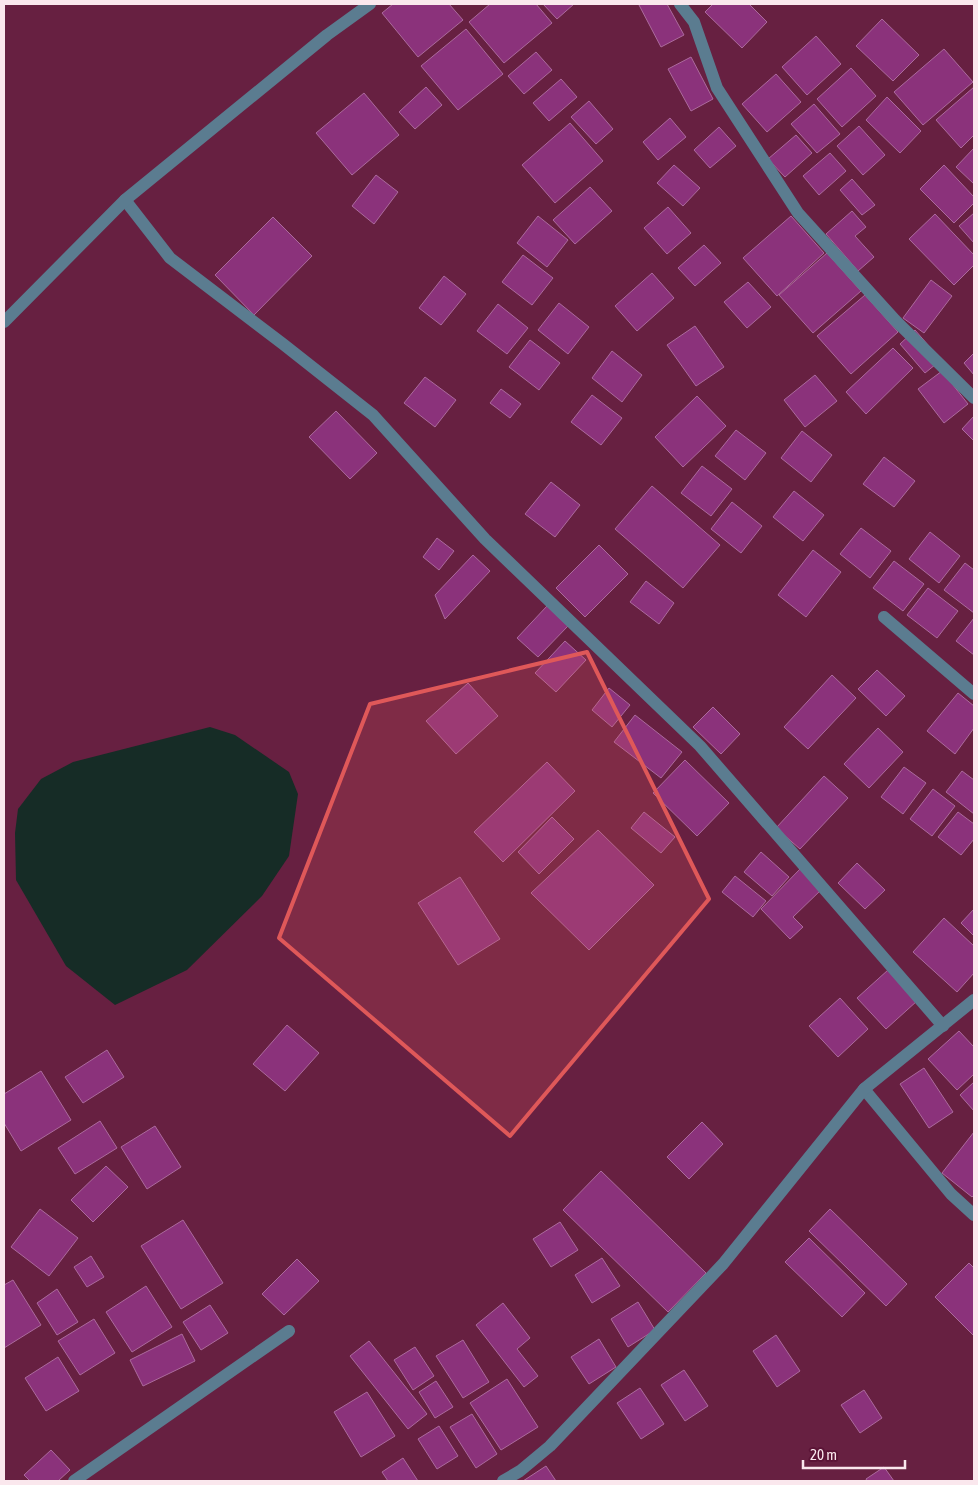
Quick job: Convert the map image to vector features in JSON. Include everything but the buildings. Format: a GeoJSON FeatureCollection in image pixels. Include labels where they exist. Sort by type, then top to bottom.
{"type":"FeatureCollection","features":[{"type":"Feature","properties":{"kind":"street"},"geometry":{"type":"LineString","coordinates":[[4,322],[125,200],[326,34],[370,4]]}},
{"type":"Feature","properties":{"kind":"street"},"geometry":{"type":"LineString","coordinates":[[680,4],[694,22],[717,88],[798,213],[895,320],[974,398]]}},
{"type":"Feature","properties":{"kind":"street"},"geometry":{"type":"LineString","coordinates":[[125,200],[170,258],[373,415],[485,538],[700,746],[943,1026]]}},
{"type":"Feature","properties":{"kind":"street"},"geometry":{"type":"LineString","coordinates":[[884,617],[974,694]]}},
{"type":"Feature","properties":{"kind":"street"},"geometry":{"type":"LineString","coordinates":[[503,1481],[520,1471],[550,1446],[723,1264],[864,1089],[974,1000]]}},
{"type":"Feature","properties":{"kind":"street"},"geometry":{"type":"LineString","coordinates":[[864,1089],[951,1194],[974,1215]]}},
{"type":"Feature","properties":{"kind":"street"},"geometry":{"type":"LineString","coordinates":[[74,1481],[289,1331]]}},
{"type":"Feature","properties":{"kind":"highlighted area"},"geometry":{"type":"Polygon","coordinates":[[[587,652],[709,899],[510,1136],[279,938],[370,704],[587,652]]]}},
{"type":"Feature","properties":{"kind":"shaded area"},"geometry":{"type":"Polygon","coordinates":[[[210,727],[235,735],[289,772],[298,794],[289,856],[262,896],[187,970],[115,1005],[66,966],[16,880],[15,833],[18,809],[41,779],[73,762],[210,727]]]}}]}
